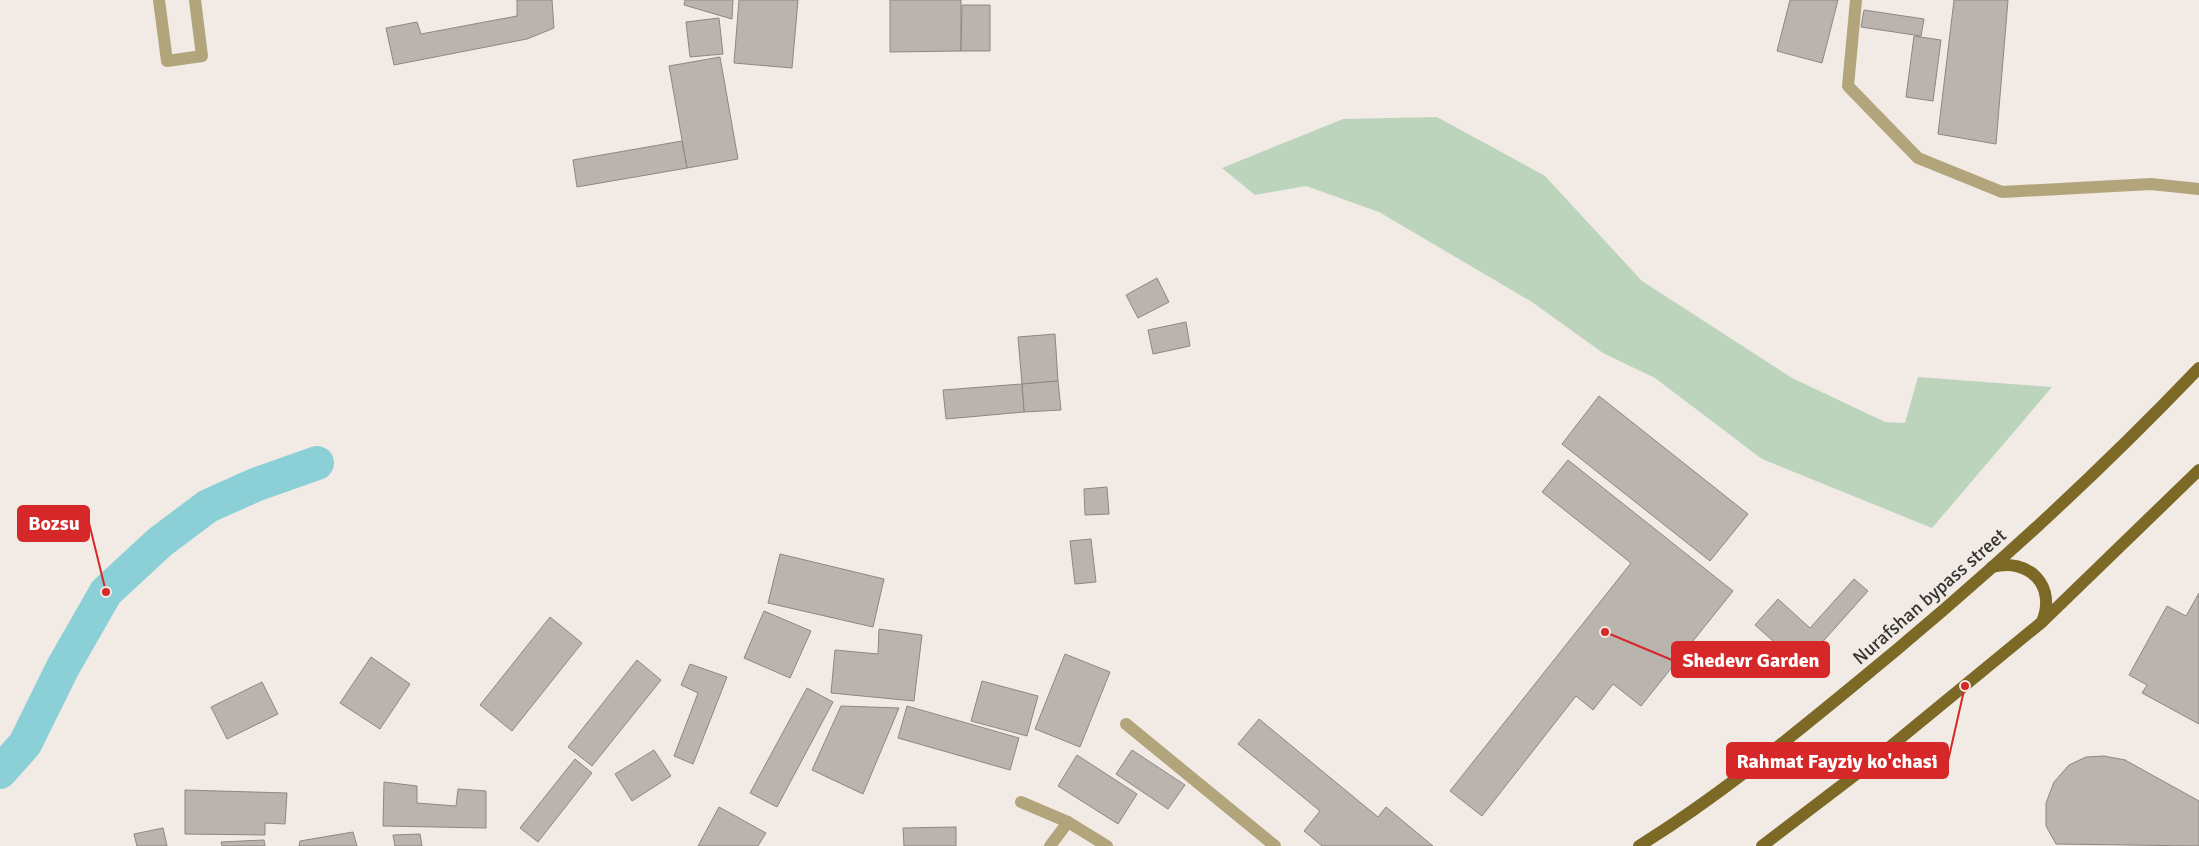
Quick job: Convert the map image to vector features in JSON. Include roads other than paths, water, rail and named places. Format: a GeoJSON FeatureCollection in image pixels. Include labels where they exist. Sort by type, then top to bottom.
{"type":"FeatureCollection","features":[{"type":"Feature","properties":{"kind":"main road","name":"Nurafshan bypass street"},"geometry":{"type":"LineString","coordinates":[[1639,846],[1753,766],[1922,630],[2128,442],[2199,368]]}},
{"type":"Feature","properties":{"kind":"main road"},"geometry":{"type":"LineString","coordinates":[[1762,846],[1863,769],[2042,622],[2199,470]]}},
{"type":"Feature","properties":{"kind":"main road"},"geometry":{"type":"LineString","coordinates":[[1991,567],[2003,564],[2015,565],[2027,569],[2036,577],[2043,587],[2047,599],[2047,612],[2042,622]]}},
{"type":"Feature","properties":{"kind":"street"},"geometry":{"type":"LineString","coordinates":[[159,0],[167,61],[202,56],[195,0]]}},
{"type":"Feature","properties":{"kind":"street"},"geometry":{"type":"LineString","coordinates":[[1856,0],[1848,86],[1918,158],[2002,192],[2151,184],[2199,189]]}},
{"type":"Feature","properties":{"kind":"street"},"geometry":{"type":"LineString","coordinates":[[1126,724],[1275,846]]}},
{"type":"Feature","properties":{"kind":"street"},"geometry":{"type":"LineString","coordinates":[[1021,802],[1068,822],[1108,846]]}},
{"type":"Feature","properties":{"kind":"street"},"geometry":{"type":"LineString","coordinates":[[1050,846],[1068,822]]}},
{"type":"Feature","properties":{"kind":"waterway"},"geometry":{"type":"LineString","coordinates":[[0,772],[25,744],[63,667],[106,592],[160,542],[208,506],[255,485],[317,463]]}},
{"type":"Feature","properties":{"kind":"place","name":"Bozsu"},"geometry":{"type":"Point","coordinates":[106,592]}},
{"type":"Feature","properties":{"kind":"place","name":"Shedevr Garden"},"geometry":{"type":"Point","coordinates":[1605,632]}},
{"type":"Feature","properties":{"kind":"place","name":"Rahmat Fayziy ko'chasi"},"geometry":{"type":"Point","coordinates":[1965,686]}}]}
